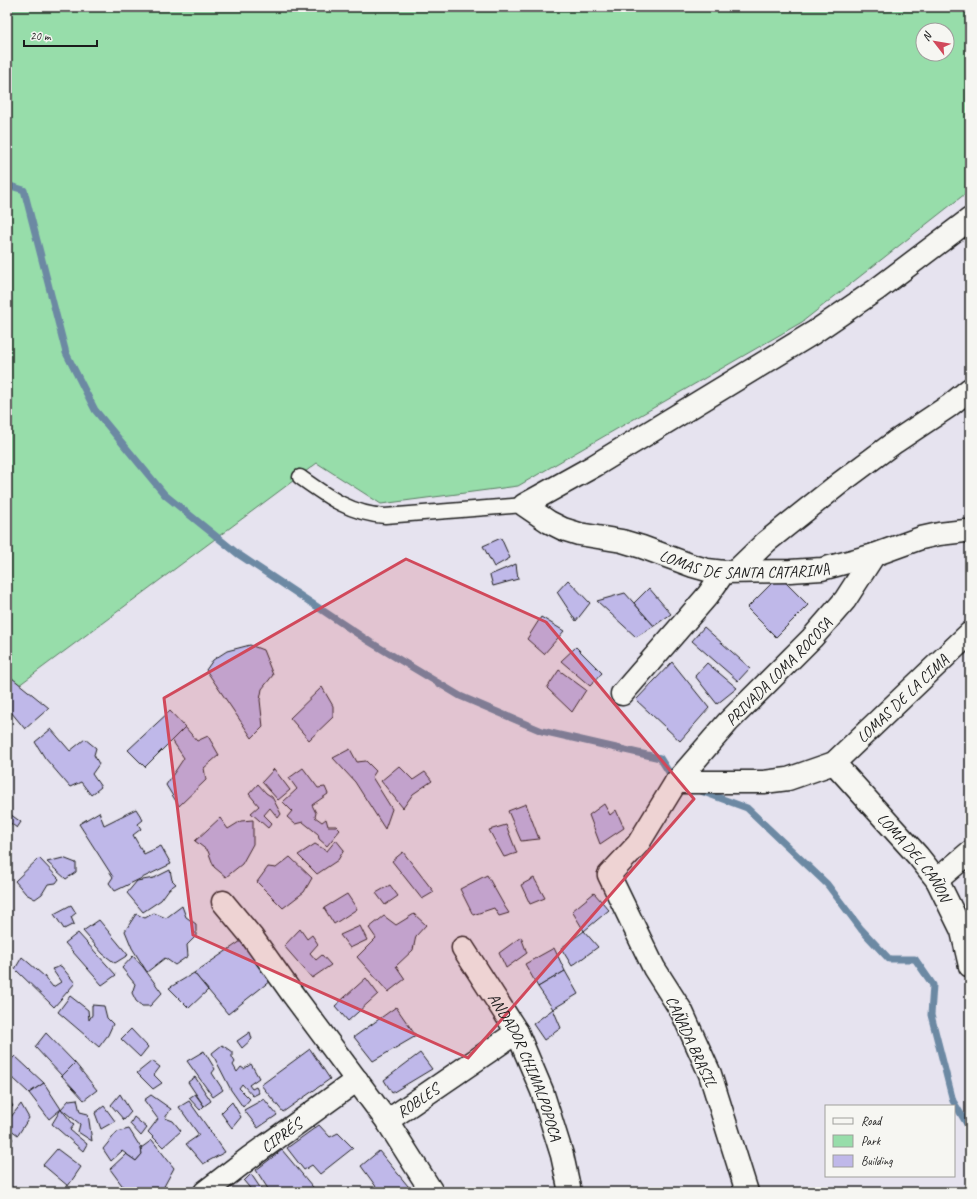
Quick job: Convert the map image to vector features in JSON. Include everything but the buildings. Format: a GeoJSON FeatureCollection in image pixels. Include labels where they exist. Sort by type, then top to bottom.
{"type":"FeatureCollection","features":[{"type":"Feature","properties":{"kind":"street"},"geometry":{"type":"LineString","coordinates":[[524,505],[594,466],[813,334],[876,290],[970,219]]}},
{"type":"Feature","properties":{"kind":"street"},"geometry":{"type":"LineString","coordinates":[[622,694],[708,595],[730,572],[840,483],[894,442],[949,406],[970,389]]}},
{"type":"Feature","properties":{"kind":"street","name":"LOMAS DE SANTA CATARINA"},"geometry":{"type":"LineString","coordinates":[[524,505],[549,522],[563,529],[579,534],[622,541],[707,570],[730,572],[790,571],[822,568],[874,555],[921,538],[939,534],[965,531],[970,532]]}},
{"type":"Feature","properties":{"kind":"street","name":"PRIVADA LOMA ROCOSA"},"geometry":{"type":"LineString","coordinates":[[609,876],[638,844],[676,782],[728,722],[812,638],[845,600],[874,555]]}},
{"type":"Feature","properties":{"kind":"street","name":"LOMAS DE LA CIMA"},"geometry":{"type":"LineString","coordinates":[[834,763],[970,633]]}},
{"type":"Feature","properties":{"kind":"street"},"geometry":{"type":"LineString","coordinates":[[676,782],[764,782],[788,779],[834,763]]}},
{"type":"Feature","properties":{"kind":"street","name":"LOMA DEL CAÑON"},"geometry":{"type":"LineString","coordinates":[[834,763],[918,856],[937,880],[962,931],[970,966]]}},
{"type":"Feature","properties":{"kind":"street"},"geometry":{"type":"LineString","coordinates":[[937,880],[970,852]]}},
{"type":"Feature","properties":{"kind":"street","name":"CAÑADA BRASIL"},"geometry":{"type":"LineString","coordinates":[[609,876],[654,968],[682,1012],[710,1074],[747,1192]]}},
{"type":"Feature","properties":{"kind":"street"},"geometry":{"type":"LineString","coordinates":[[223,902],[252,938],[387,1121]]}},
{"type":"Feature","properties":{"kind":"street","name":"ANDADOR CHIMALPOPOCA"},"geometry":{"type":"LineString","coordinates":[[463,948],[517,1032],[542,1091],[562,1155],[570,1192]]}},
{"type":"Feature","properties":{"kind":"street","name":"ROBLES"},"geometry":{"type":"LineString","coordinates":[[432,1192],[387,1121],[517,1032]]}},
{"type":"Feature","properties":{"kind":"street","name":"CIPRÉS"},"geometry":{"type":"LineString","coordinates":[[205,1192],[249,1158],[357,1080]]}},
{"type":"Feature","properties":{"kind":"lane"},"geometry":{"type":"LineString","coordinates":[[300,478],[334,500],[360,513],[372,516],[524,505]]}},
{"type":"Feature","properties":{"kind":"highlighted area"},"geometry":{"type":"Polygon","coordinates":[[[406,559],[546,622],[694,799],[468,1058],[193,935],[164,698],[406,559]]]}},
{"type":"Feature","properties":{"kind":"green space"},"geometry":{"type":"Polygon","coordinates":[[[7,7],[970,7],[970,190],[802,322],[518,486],[381,504],[317,463],[7,694],[7,7]]]}},
{"type":"Feature","properties":{"kind":"waterway"},"geometry":{"type":"LineString","coordinates":[[7,185],[24,190],[66,353],[95,410],[165,495],[238,554],[370,642],[460,696],[542,731],[660,758],[674,780]]}},
{"type":"Feature","properties":{"kind":"waterway"},"geometry":{"type":"LineString","coordinates":[[698,790],[747,808],[827,884],[861,929],[889,959],[915,959],[933,985],[931,1015],[953,1101],[970,1129]]}}]}
